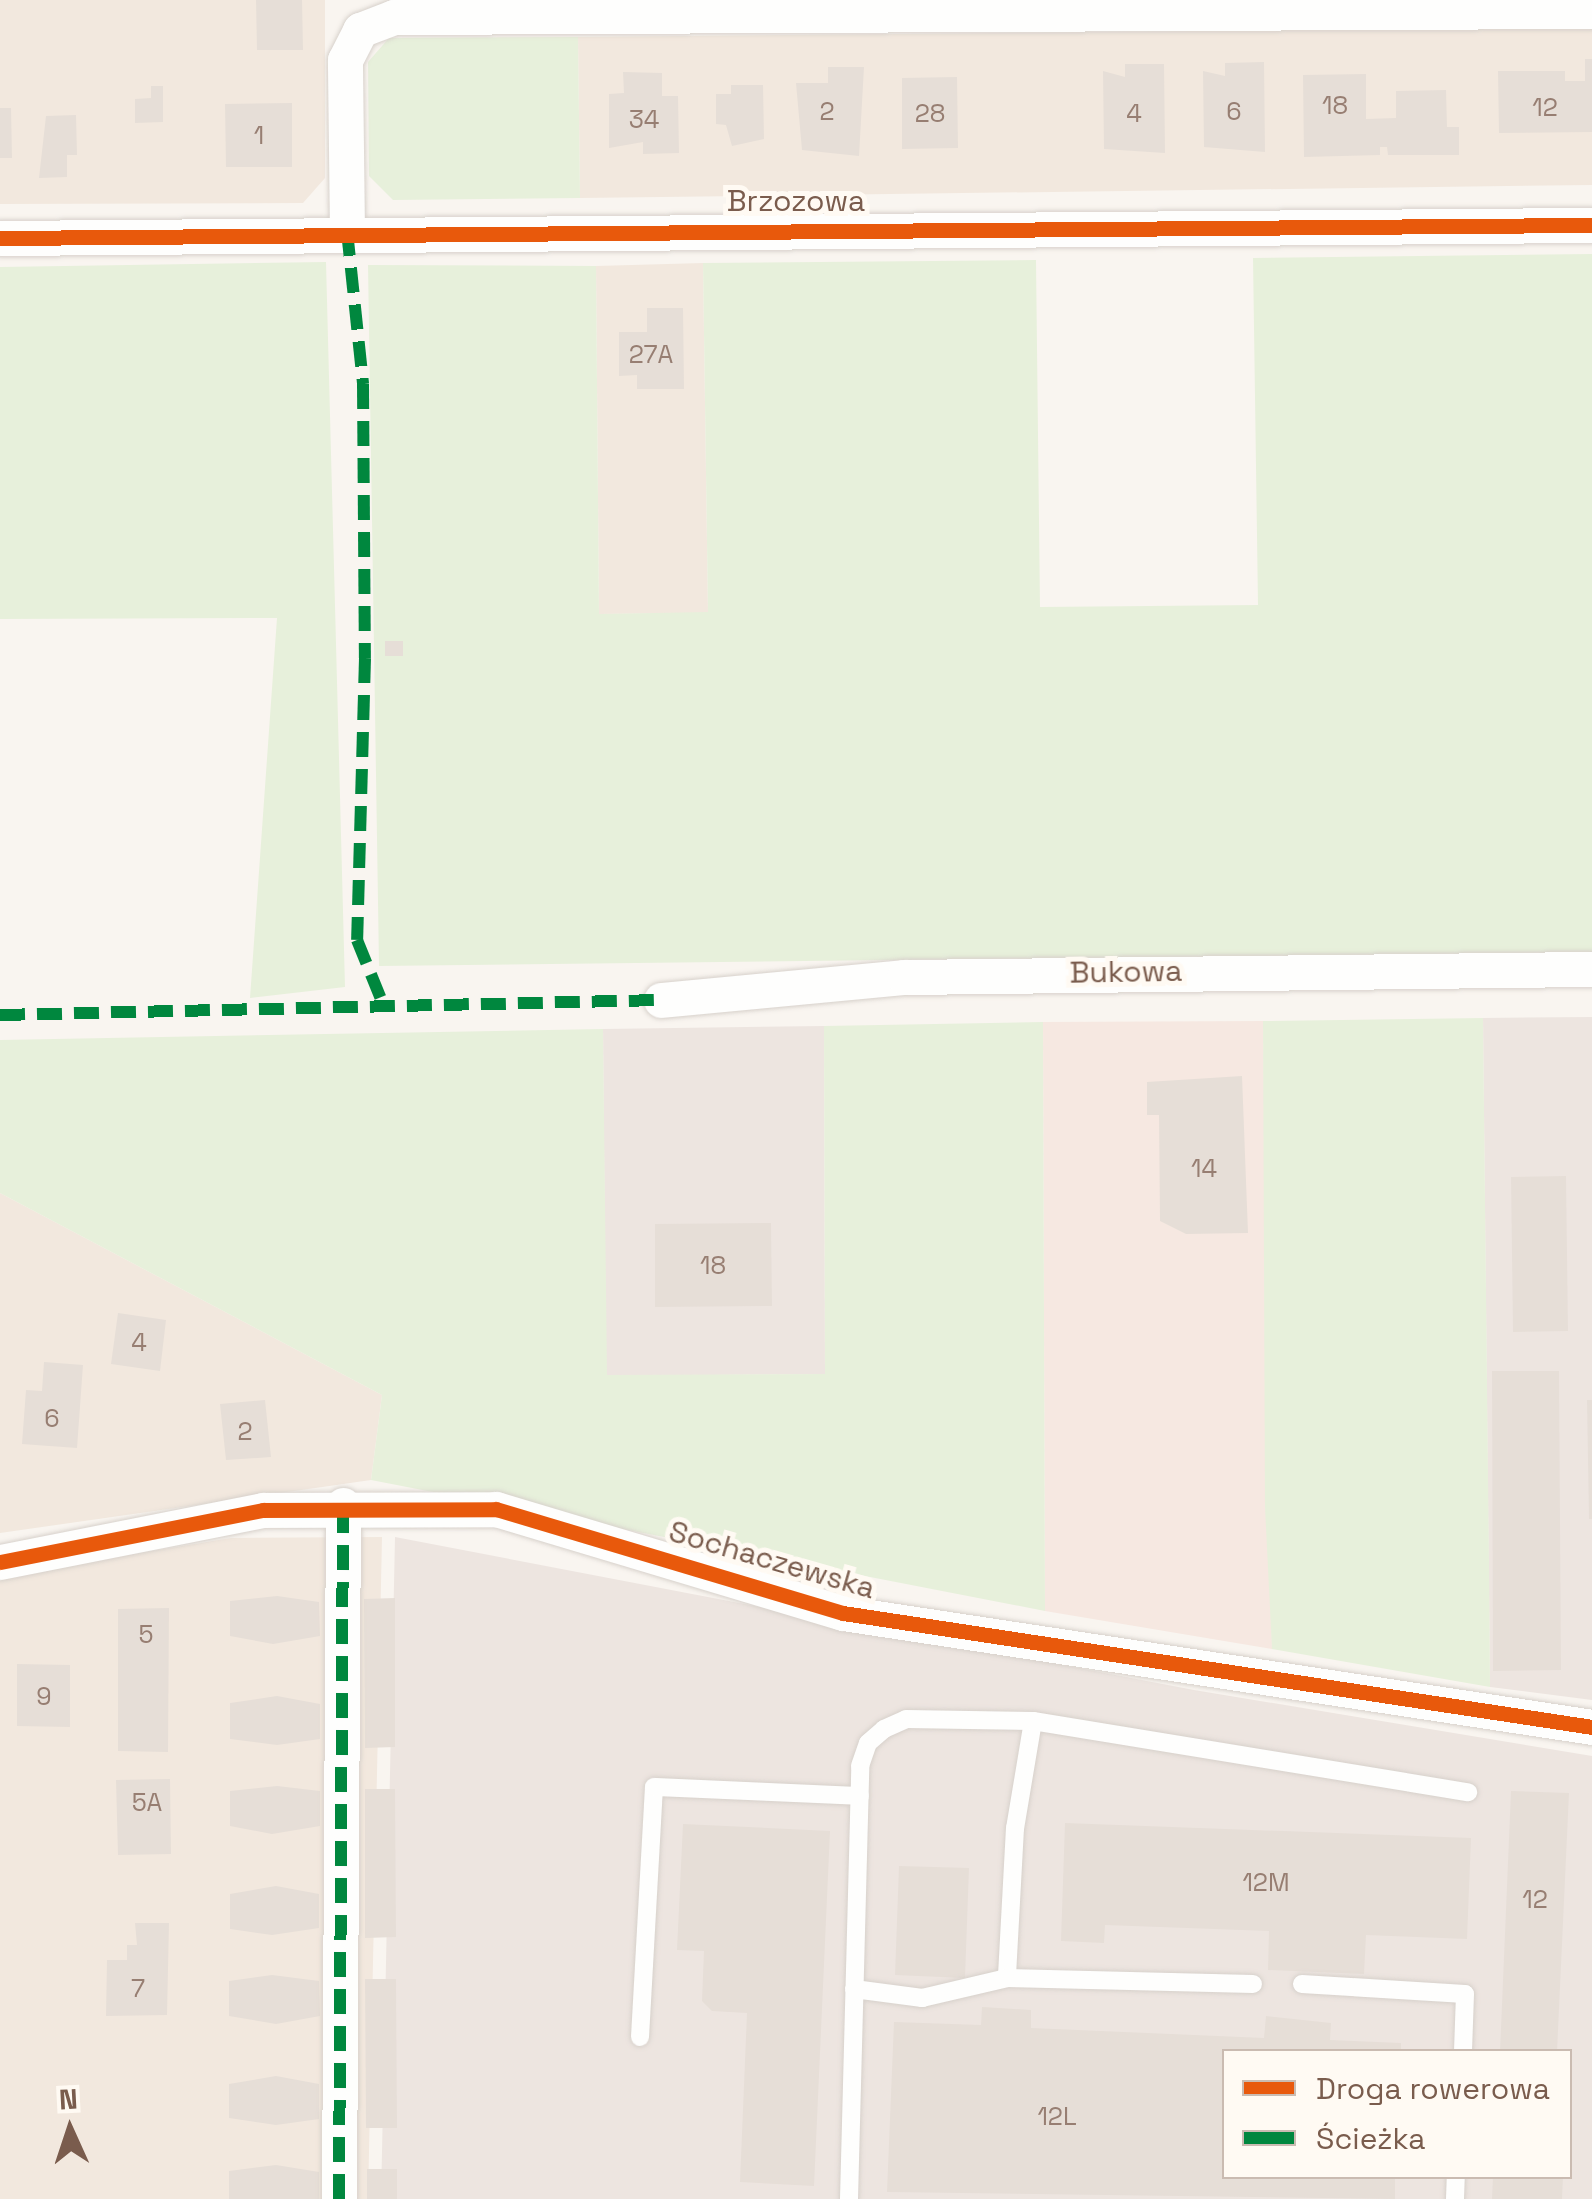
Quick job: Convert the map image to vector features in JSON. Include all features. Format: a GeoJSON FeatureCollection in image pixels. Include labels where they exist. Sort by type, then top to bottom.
{"type":"FeatureCollection","features":[{"type":"Feature","properties":{"kind":"street"},"geometry":{"type":"LineString","coordinates":[[346,231],[345,60],[360,30],[394,16],[1592,11]]}},
{"type":"Feature","properties":{"kind":"street","name":"Brzozowa"},"geometry":{"type":"LineString","coordinates":[[0,238],[346,231],[1592,225]]}},
{"type":"Feature","properties":{"kind":"street","name":"Bukowa"},"geometry":{"type":"LineString","coordinates":[[661,1000],[904,976],[1592,968]]}},
{"type":"Feature","properties":{"kind":"street"},"geometry":{"type":"LineString","coordinates":[[340,2199],[343,1506]]}},
{"type":"Feature","properties":{"kind":"street","name":"Sochaczewska"},"geometry":{"type":"LineString","coordinates":[[0,1562],[263,1510],[343,1506],[496,1509],[842,1613],[1592,1727]]}},
{"type":"Feature","properties":{"kind":"lane"},"geometry":{"type":"LineString","coordinates":[[849,2199],[860,1796],[868,1743],[906,1719],[1033,1720],[1468,1792]]}},
{"type":"Feature","properties":{"kind":"lane"},"geometry":{"type":"LineString","coordinates":[[1006,1978],[1014,1828],[1033,1720]]}},
{"type":"Feature","properties":{"kind":"lane"},"geometry":{"type":"LineString","coordinates":[[640,2037],[654,1787],[860,1796]]}},
{"type":"Feature","properties":{"kind":"lane"},"geometry":{"type":"LineString","coordinates":[[854,1989],[922,1998],[1006,1978],[1252,1984]]}},
{"type":"Feature","properties":{"kind":"lane"},"geometry":{"type":"LineString","coordinates":[[1302,1984],[1466,1994],[1462,2049]]}},
{"type":"Feature","properties":{"kind":"shaded area"},"geometry":{"type":"Polygon","coordinates":[[[0,0],[325,0],[325,178],[303,203],[0,204],[0,0]]]}},
{"type":"Feature","properties":{"kind":"shaded area"},"geometry":{"type":"Polygon","coordinates":[[[1592,27],[1592,185],[580,198],[578,37],[1592,27]]]}},
{"type":"Feature","properties":{"kind":"shaded area"},"geometry":{"type":"Polygon","coordinates":[[[703,263],[708,613],[599,614],[596,266],[703,263]]]}},
{"type":"Feature","properties":{"kind":"shaded area"},"geometry":{"type":"Polygon","coordinates":[[[1592,1017],[1592,1700],[1490,1687],[1483,1018],[1592,1017]]]}},
{"type":"Feature","properties":{"kind":"shaded area"},"geometry":{"type":"Polygon","coordinates":[[[1263,1021],[1272,1649],[1045,1611],[1043,1022],[1263,1021]]]}},
{"type":"Feature","properties":{"kind":"shaded area"},"geometry":{"type":"Polygon","coordinates":[[[824,1026],[825,1374],[606,1376],[603,1029],[824,1026]]]}},
{"type":"Feature","properties":{"kind":"shaded area"},"geometry":{"type":"Polygon","coordinates":[[[0,1193],[382,1395],[371,1480],[0,1533],[0,1193]]]}},
{"type":"Feature","properties":{"kind":"shaded area"},"geometry":{"type":"Polygon","coordinates":[[[382,1537],[368,2199],[0,2199],[0,1576],[231,1538],[382,1537]]]}},
{"type":"Feature","properties":{"kind":"shaded area"},"geometry":{"type":"Polygon","coordinates":[[[395,1537],[1194,1690],[1592,1756],[1592,2199],[381,2199],[395,1537]]]}},
{"type":"Feature","properties":{"kind":"green space"},"geometry":{"type":"Polygon","coordinates":[[[578,37],[580,198],[393,200],[369,176],[368,62],[389,38],[578,37]]]}},
{"type":"Feature","properties":{"kind":"green space"},"geometry":{"type":"Polygon","coordinates":[[[1592,254],[1592,952],[379,966],[368,265],[596,266],[599,614],[708,612],[703,263],[1036,260],[1040,607],[1258,605],[1253,258],[1592,254]]]}},
{"type":"Feature","properties":{"kind":"green space"},"geometry":{"type":"Polygon","coordinates":[[[326,262],[345,987],[250,998],[277,618],[0,619],[0,267],[326,262]]]}},
{"type":"Feature","properties":{"kind":"green space"},"geometry":{"type":"Polygon","coordinates":[[[1483,1018],[1490,1687],[1272,1649],[1265,1507],[1263,1021],[1483,1018]]]}},
{"type":"Feature","properties":{"kind":"green space"},"geometry":{"type":"Polygon","coordinates":[[[1043,1022],[1045,1611],[371,1480],[382,1395],[0,1193],[0,1040],[603,1029],[607,1375],[825,1374],[824,1026],[1043,1022]]]}},
{"type":"Feature","properties":{"kind":"building"},"geometry":{"type":"Polygon","coordinates":[[[256,0],[302,0],[303,50],[257,50],[256,0]]]}},
{"type":"Feature","properties":{"kind":"building"},"geometry":{"type":"Polygon","coordinates":[[[1585,59],[1592,59],[1592,132],[1499,133],[1498,71],[1565,71],[1565,81],[1585,81],[1585,59]]]}},
{"type":"Feature","properties":{"kind":"building"},"geometry":{"type":"Polygon","coordinates":[[[1264,62],[1265,152],[1204,147],[1203,71],[1225,76],[1225,63],[1264,62]]]}},
{"type":"Feature","properties":{"kind":"building"},"geometry":{"type":"Polygon","coordinates":[[[1125,64],[1164,64],[1165,153],[1104,149],[1103,71],[1125,77],[1125,64]]]}},
{"type":"Feature","properties":{"kind":"building"},"geometry":{"type":"Polygon","coordinates":[[[828,67],[864,67],[859,156],[802,150],[796,83],[828,83],[828,67]]]}},
{"type":"Feature","properties":{"kind":"building"},"geometry":{"type":"Polygon","coordinates":[[[623,72],[662,73],[662,96],[678,96],[679,153],[643,154],[643,142],[609,148],[609,94],[624,93],[623,72]]]}},
{"type":"Feature","properties":{"kind":"building"},"geometry":{"type":"Polygon","coordinates":[[[1366,74],[1366,119],[1396,118],[1396,91],[1446,90],[1447,127],[1459,127],[1459,155],[1388,155],[1387,147],[1380,147],[1380,155],[1304,157],[1303,75],[1366,74]]]}},
{"type":"Feature","properties":{"kind":"building"},"geometry":{"type":"Polygon","coordinates":[[[957,77],[958,148],[902,149],[902,78],[957,77]]]}},
{"type":"Feature","properties":{"kind":"building"},"geometry":{"type":"Polygon","coordinates":[[[731,85],[763,85],[764,139],[732,146],[726,125],[716,124],[716,94],[731,94],[731,85]]]}},
{"type":"Feature","properties":{"kind":"building"},"geometry":{"type":"Polygon","coordinates":[[[151,86],[163,86],[163,122],[135,123],[135,99],[151,98],[151,86]]]}},
{"type":"Feature","properties":{"kind":"building"},"geometry":{"type":"Polygon","coordinates":[[[292,103],[292,167],[226,167],[225,104],[292,103]]]}},
{"type":"Feature","properties":{"kind":"building"},"geometry":{"type":"Polygon","coordinates":[[[0,108],[11,108],[12,158],[0,158],[0,108]]]}},
{"type":"Feature","properties":{"kind":"building"},"geometry":{"type":"Polygon","coordinates":[[[76,115],[77,155],[67,155],[67,177],[39,178],[46,116],[76,115]]]}},
{"type":"Feature","properties":{"kind":"building"},"geometry":{"type":"Polygon","coordinates":[[[647,308],[683,308],[684,389],[637,389],[637,375],[619,376],[619,332],[647,332],[647,308]]]}},
{"type":"Feature","properties":{"kind":"building"},"geometry":{"type":"Polygon","coordinates":[[[385,641],[403,641],[403,656],[385,656],[385,641]]]}},
{"type":"Feature","properties":{"kind":"building"},"geometry":{"type":"Polygon","coordinates":[[[1242,1076],[1248,1233],[1186,1234],[1160,1221],[1159,1115],[1147,1115],[1147,1082],[1242,1076]]]}},
{"type":"Feature","properties":{"kind":"building"},"geometry":{"type":"Polygon","coordinates":[[[1566,1176],[1568,1331],[1513,1332],[1511,1177],[1566,1176]]]}},
{"type":"Feature","properties":{"kind":"building"},"geometry":{"type":"Polygon","coordinates":[[[771,1223],[772,1306],[655,1307],[655,1224],[771,1223]]]}},
{"type":"Feature","properties":{"kind":"building"},"geometry":{"type":"Polygon","coordinates":[[[118,1313],[166,1320],[160,1371],[111,1364],[118,1313]]]}},
{"type":"Feature","properties":{"kind":"building"},"geometry":{"type":"Polygon","coordinates":[[[44,1362],[83,1365],[77,1448],[22,1444],[26,1390],[42,1391],[44,1362]]]}},
{"type":"Feature","properties":{"kind":"building"},"geometry":{"type":"Polygon","coordinates":[[[1492,1371],[1559,1371],[1561,1670],[1493,1671],[1492,1371]]]}},
{"type":"Feature","properties":{"kind":"building"},"geometry":{"type":"Polygon","coordinates":[[[265,1400],[271,1457],[226,1460],[220,1404],[265,1400]]]}},
{"type":"Feature","properties":{"kind":"building"},"geometry":{"type":"Polygon","coordinates":[[[1587,1400],[1592,1400],[1592,1519],[1589,1519],[1587,1400]]]}},
{"type":"Feature","properties":{"kind":"building"},"geometry":{"type":"Polygon","coordinates":[[[277,1596],[319,1602],[320,1636],[273,1644],[230,1636],[230,1601],[277,1596]]]}},
{"type":"Feature","properties":{"kind":"building"},"geometry":{"type":"Polygon","coordinates":[[[395,1598],[395,1747],[365,1748],[364,1599],[395,1598]]]}},
{"type":"Feature","properties":{"kind":"building"},"geometry":{"type":"Polygon","coordinates":[[[169,1608],[168,1752],[118,1751],[118,1609],[169,1608]]]}},
{"type":"Feature","properties":{"kind":"building"},"geometry":{"type":"Polygon","coordinates":[[[17,1664],[70,1665],[70,1727],[17,1726],[17,1664]]]}},
{"type":"Feature","properties":{"kind":"building"},"geometry":{"type":"Polygon","coordinates":[[[277,1696],[320,1704],[320,1739],[277,1745],[230,1739],[230,1703],[277,1696]]]}},
{"type":"Feature","properties":{"kind":"building"},"geometry":{"type":"Polygon","coordinates":[[[170,1779],[171,1854],[118,1855],[116,1780],[170,1779]]]}},
{"type":"Feature","properties":{"kind":"building"},"geometry":{"type":"Polygon","coordinates":[[[277,1786],[320,1791],[320,1826],[272,1834],[230,1826],[230,1791],[277,1786]]]}},
{"type":"Feature","properties":{"kind":"building"},"geometry":{"type":"Polygon","coordinates":[[[365,1789],[395,1789],[396,1937],[365,1938],[365,1789]]]}},
{"type":"Feature","properties":{"kind":"building"},"geometry":{"type":"Polygon","coordinates":[[[1511,1791],[1569,1793],[1557,2049],[1500,2049],[1511,1791]]]}},
{"type":"Feature","properties":{"kind":"building"},"geometry":{"type":"Polygon","coordinates":[[[1065,1823],[1471,1838],[1467,1939],[1366,1935],[1364,1974],[1268,1970],[1269,1931],[1105,1925],[1104,1943],[1061,1941],[1065,1823]]]}},
{"type":"Feature","properties":{"kind":"building"},"geometry":{"type":"Polygon","coordinates":[[[683,1824],[830,1831],[814,2186],[740,2182],[747,2013],[712,2011],[702,2001],[704,1951],[677,1950],[683,1824]]]}},
{"type":"Feature","properties":{"kind":"building"},"geometry":{"type":"Polygon","coordinates":[[[899,1866],[969,1868],[965,1978],[895,1975],[899,1866]]]}},
{"type":"Feature","properties":{"kind":"building"},"geometry":{"type":"Polygon","coordinates":[[[276,1886],[319,1894],[319,1928],[272,1935],[230,1929],[230,1894],[276,1886]]]}},
{"type":"Feature","properties":{"kind":"building"},"geometry":{"type":"Polygon","coordinates":[[[135,1923],[169,1923],[167,2015],[106,2016],[107,1960],[127,1960],[127,1945],[137,1945],[135,1923]]]}},
{"type":"Feature","properties":{"kind":"building"},"geometry":{"type":"Polygon","coordinates":[[[272,1975],[319,1981],[320,2016],[276,2024],[229,2016],[229,1981],[272,1975]]]}},
{"type":"Feature","properties":{"kind":"building"},"geometry":{"type":"Polygon","coordinates":[[[365,1979],[396,1979],[397,2128],[366,2128],[365,1979]]]}},
{"type":"Feature","properties":{"kind":"building"},"geometry":{"type":"Polygon","coordinates":[[[982,2007],[1031,2010],[1031,2028],[1264,2038],[1266,2016],[1331,2023],[1330,2040],[1401,2043],[1401,2049],[1222,2049],[1222,2179],[1395,2179],[1395,2199],[887,2192],[894,2022],[981,2025],[982,2007]]]}},
{"type":"Feature","properties":{"kind":"building"},"geometry":{"type":"Polygon","coordinates":[[[276,2076],[319,2084],[319,2119],[276,2125],[229,2118],[229,2084],[276,2076]]]}},
{"type":"Feature","properties":{"kind":"building"},"geometry":{"type":"Polygon","coordinates":[[[276,2165],[319,2172],[319,2199],[229,2199],[229,2171],[276,2165]]]}},
{"type":"Feature","properties":{"kind":"building"},"geometry":{"type":"Polygon","coordinates":[[[367,2169],[397,2169],[397,2199],[367,2199],[367,2169]]]}},
{"type":"Feature","properties":{"kind":"building"},"geometry":{"type":"Polygon","coordinates":[[[1493,2179],[1563,2179],[1562,2199],[1492,2199],[1493,2179]]]}},
{"type":"Feature","properties":{"kind":"marked path"},"geometry":{"type":"LineString","coordinates":[[347,231],[363,384],[365,658],[357,940],[385,1009]]}},
{"type":"Feature","properties":{"kind":"marked path"},"geometry":{"type":"LineString","coordinates":[[0,1015],[661,1000]]}},
{"type":"Feature","properties":{"kind":"marked path"},"geometry":{"type":"LineString","coordinates":[[339,2199],[343,1505]]}},
{"type":"Feature","properties":{"kind":"cycle path"},"geometry":{"type":"LineString","coordinates":[[0,238],[1592,225]]}},
{"type":"Feature","properties":{"kind":"cycle path"},"geometry":{"type":"LineString","coordinates":[[0,1562],[263,1510],[496,1509],[843,1613],[1592,1727]]}}]}
